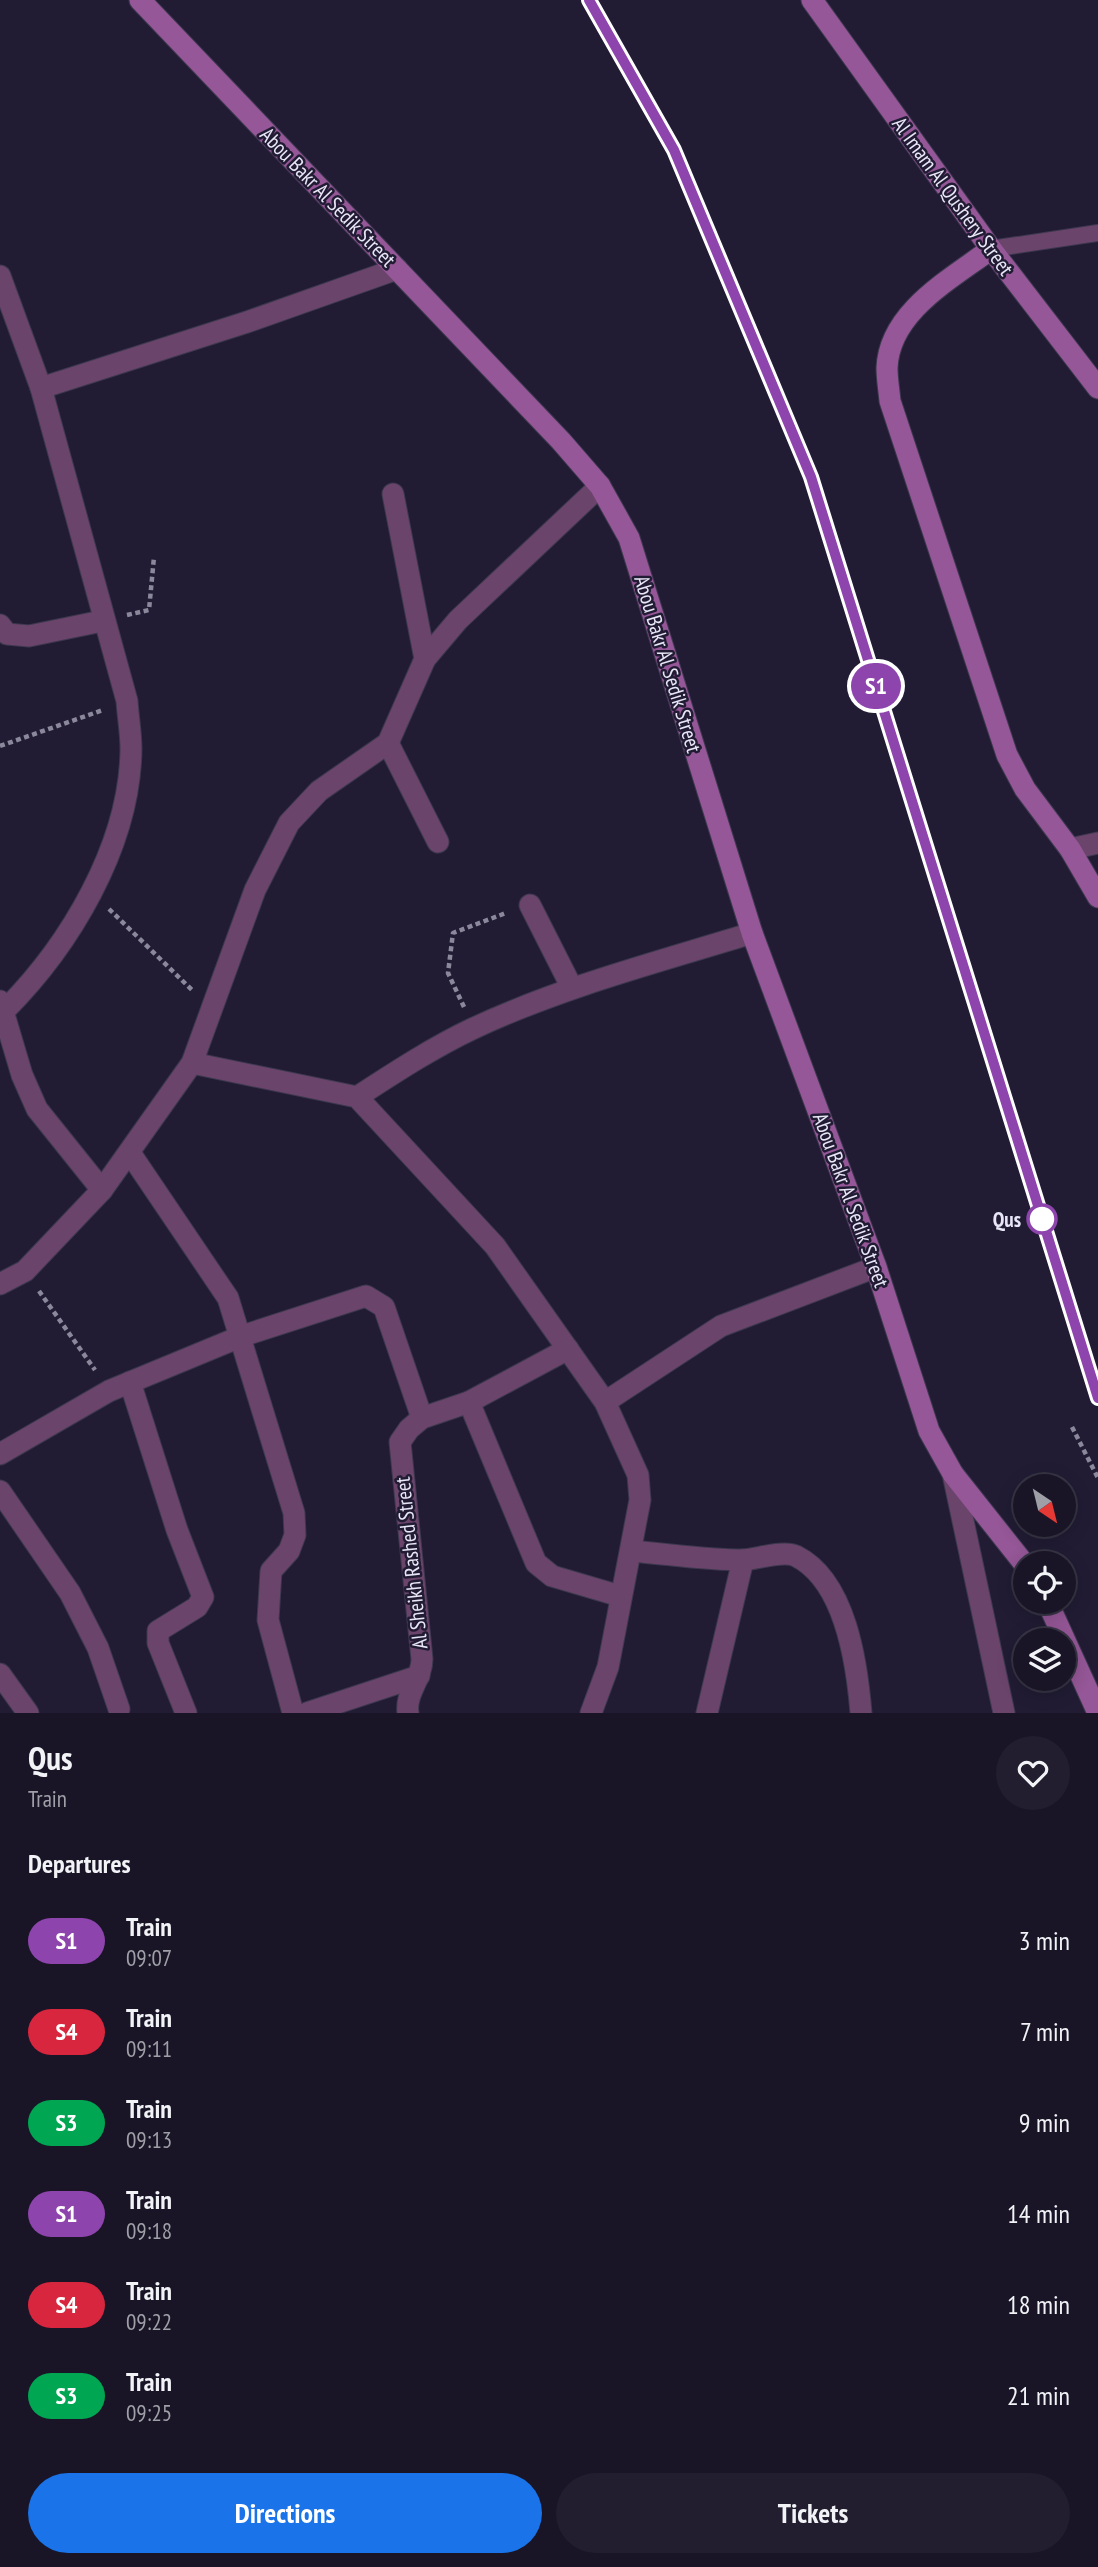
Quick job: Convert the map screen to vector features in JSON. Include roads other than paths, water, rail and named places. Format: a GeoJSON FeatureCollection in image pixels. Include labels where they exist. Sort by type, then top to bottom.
{"type":"FeatureCollection","features":[{"type":"Feature","properties":{"kind":"street","name":"Abou Bakr Al Sedik Street"},"geometry":{"type":"LineString","coordinates":[[140,0],[600,486],[629,538],[752,933],[876,1267],[929,1431],[953,1474],[1014,1551]]}},
{"type":"Feature","properties":{"kind":"street","name":"Al Imam Al Qushery Street"},"geometry":{"type":"LineString","coordinates":[[812,0],[991,249],[1098,388]]}},
{"type":"Feature","properties":{"kind":"street"},"geometry":{"type":"LineString","coordinates":[[991,249],[918,304],[897,332],[887,366],[890,401],[1007,755],[1024,789],[1070,849],[1098,897]]}},
{"type":"Feature","properties":{"kind":"street"},"geometry":{"type":"LineString","coordinates":[[41,387],[247,322],[397,269]]}},
{"type":"Feature","properties":{"kind":"street"},"geometry":{"type":"LineString","coordinates":[[0,276],[41,387],[102,621],[127,701],[131,749],[117,830],[90,892],[27,988],[1,1007],[22,1075],[37,1109],[58,1139],[102,1190]]}},
{"type":"Feature","properties":{"kind":"street"},"geometry":{"type":"LineString","coordinates":[[0,1284],[25,1271],[102,1190],[192,1063],[210,1007],[255,890],[289,823],[319,791],[388,743],[425,659],[458,620],[600,486]]}},
{"type":"Feature","properties":{"kind":"street"},"geometry":{"type":"LineString","coordinates":[[393,494],[425,659]]}},
{"type":"Feature","properties":{"kind":"street"},"geometry":{"type":"LineString","coordinates":[[0,625],[7,634],[29,636],[102,621]]}},
{"type":"Feature","properties":{"kind":"street"},"geometry":{"type":"LineString","coordinates":[[388,743],[438,842]]}},
{"type":"Feature","properties":{"kind":"street"},"geometry":{"type":"LineString","coordinates":[[1070,849],[1098,843]]}},
{"type":"Feature","properties":{"kind":"street"},"geometry":{"type":"LineString","coordinates":[[530,905],[572,988]]}},
{"type":"Feature","properties":{"kind":"street"},"geometry":{"type":"LineString","coordinates":[[356,1097],[423,1054],[474,1028],[572,988],[752,933]]}},
{"type":"Feature","properties":{"kind":"street"},"geometry":{"type":"LineString","coordinates":[[192,1063],[356,1097],[495,1246],[605,1402],[638,1475],[640,1500],[608,1667],[591,1713]]}},
{"type":"Feature","properties":{"kind":"street"},"geometry":{"type":"LineString","coordinates":[[130,1153],[228,1298],[242,1336],[294,1513],[295,1535],[289,1552],[271,1572],[268,1610],[293,1713]]}},
{"type":"Feature","properties":{"kind":"street"},"geometry":{"type":"LineString","coordinates":[[605,1402],[721,1326],[876,1267]]}},
{"type":"Feature","properties":{"kind":"street"},"geometry":{"type":"LineString","coordinates":[[0,1454],[109,1391],[242,1336],[366,1296],[384,1307],[422,1419],[469,1402],[568,1349]]}},
{"type":"Feature","properties":{"kind":"street"},"geometry":{"type":"LineString","coordinates":[[130,1382],[177,1530],[203,1597],[197,1607],[158,1631],[158,1643],[186,1713]]}},
{"type":"Feature","properties":{"kind":"street"},"geometry":{"type":"LineString","coordinates":[[469,1402],[536,1563],[552,1576],[620,1596]]}},
{"type":"Feature","properties":{"kind":"street","name":"Al Sheikh Rashed Street"},"geometry":{"type":"LineString","coordinates":[[408,1713],[410,1695],[419,1676],[422,1659],[400,1442],[409,1429],[422,1419]]}},
{"type":"Feature","properties":{"kind":"street"},"geometry":{"type":"LineString","coordinates":[[953,1474],[1004,1713]]}},
{"type":"Feature","properties":{"kind":"street"},"geometry":{"type":"LineString","coordinates":[[0,1491],[70,1593],[98,1648],[119,1709]]}},
{"type":"Feature","properties":{"kind":"street"},"geometry":{"type":"LineString","coordinates":[[631,1551],[743,1560],[793,1555],[815,1569],[830,1589],[856,1658],[861,1713]]}},
{"type":"Feature","properties":{"kind":"street"},"geometry":{"type":"LineString","coordinates":[[707,1713],[743,1560]]}},
{"type":"Feature","properties":{"kind":"street"},"geometry":{"type":"LineString","coordinates":[[1053,1614],[1098,1713]]}},
{"type":"Feature","properties":{"kind":"street"},"geometry":{"type":"LineString","coordinates":[[0,1674],[28,1713]]}},
{"type":"Feature","properties":{"kind":"street"},"geometry":{"type":"LineString","coordinates":[[307,1713],[419,1676]]}},
{"type":"Feature","properties":{"kind":"lane"},"geometry":{"type":"LineString","coordinates":[[991,249],[1098,233]]}},
{"type":"Feature","properties":{"kind":"railway"},"geometry":{"type":"LineString","coordinates":[[589,0],[674,150],[811,477],[1098,1398]]}},
{"type":"Feature","properties":{"kind":"train","name":"S1"},"geometry":{"type":"LineString","coordinates":[[589,0],[674,150],[811,477],[1098,1398]]}},
{"type":"Feature","properties":{"kind":"place","name":"Qus"},"geometry":{"type":"Point","coordinates":[1042,1219]}}]}
